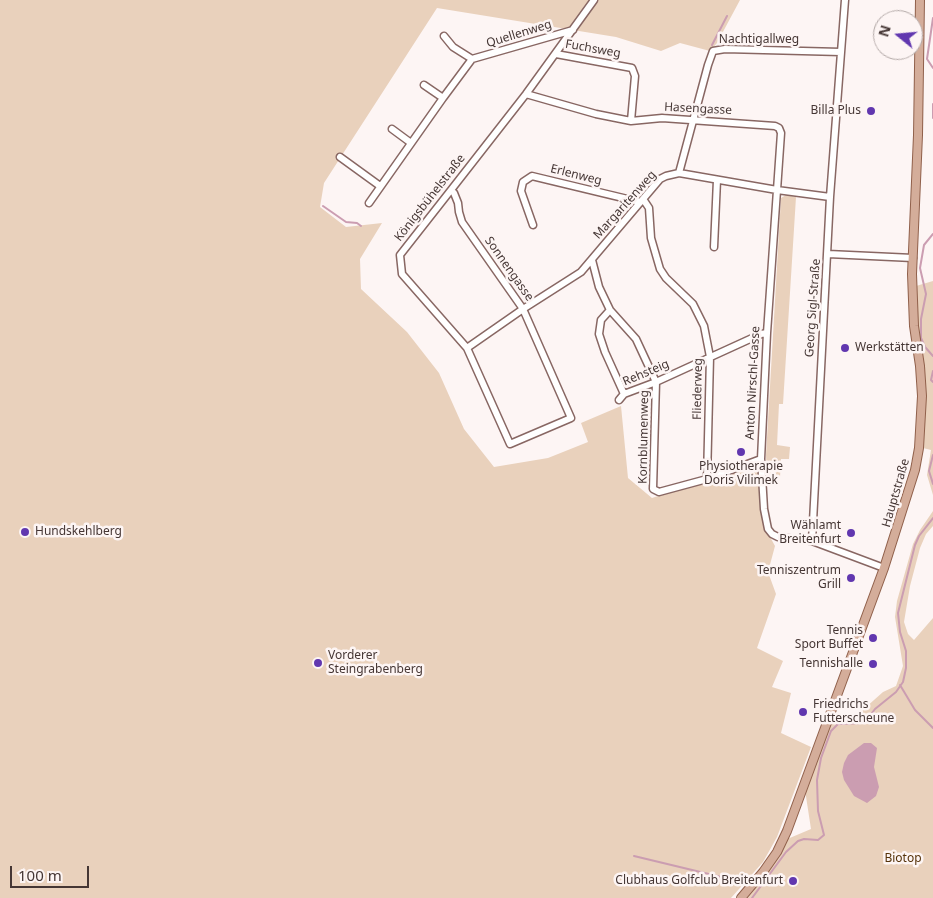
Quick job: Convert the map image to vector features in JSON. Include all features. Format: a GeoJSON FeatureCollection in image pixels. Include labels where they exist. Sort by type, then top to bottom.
{"type":"FeatureCollection","features":[{"type":"Feature","properties":{"kind":"main road","name":"Hauptstraße"},"geometry":{"type":"LineString","coordinates":[[740,898],[763,872],[782,842],[884,568],[911,487],[919,448],[922,396],[914,326],[913,258],[918,135],[920,0]]}},
{"type":"Feature","properties":{"kind":"street","name":"Königsbühelstraße"},"geometry":{"type":"LineString","coordinates":[[510,444],[467,348],[402,274],[400,255],[526,94],[594,0]]}},
{"type":"Feature","properties":{"kind":"street","name":"Georg Sigl-Straße"},"geometry":{"type":"LineString","coordinates":[[812,541],[830,197],[845,0]]}},
{"type":"Feature","properties":{"kind":"street","name":"Quellenweg"},"geometry":{"type":"LineString","coordinates":[[369,203],[472,60],[573,30]]}},
{"type":"Feature","properties":{"kind":"street","name":"Quellenweg"},"geometry":{"type":"LineString","coordinates":[[444,36],[453,47],[472,60]]}},
{"type":"Feature","properties":{"kind":"street","name":"Nachtigallweg"},"geometry":{"type":"LineString","coordinates":[[679,173],[711,54],[717,49],[841,52]]}},
{"type":"Feature","properties":{"kind":"street","name":"Fuchsweg"},"geometry":{"type":"LineString","coordinates":[[556,54],[632,68],[635,76],[631,121]]}},
{"type":"Feature","properties":{"kind":"street"},"geometry":{"type":"LineString","coordinates":[[424,85],[443,98]]}},
{"type":"Feature","properties":{"kind":"street","name":"Hasengasse"},"geometry":{"type":"LineString","coordinates":[[526,94],[596,114],[631,121],[662,118],[775,126],[779,128],[780,133],[777,190]]}},
{"type":"Feature","properties":{"kind":"street"},"geometry":{"type":"LineString","coordinates":[[392,129],[412,143]]}},
{"type":"Feature","properties":{"kind":"street"},"geometry":{"type":"LineString","coordinates":[[340,157],[380,186]]}},
{"type":"Feature","properties":{"kind":"street"},"geometry":{"type":"LineString","coordinates":[[679,173],[830,197]]}},
{"type":"Feature","properties":{"kind":"street","name":"Margaritenweg"},"geometry":{"type":"LineString","coordinates":[[467,348],[581,272],[660,179],[679,173]]}},
{"type":"Feature","properties":{"kind":"street","name":"Erlenweg"},"geometry":{"type":"LineString","coordinates":[[533,225],[521,191],[523,182],[532,176],[642,200]]}},
{"type":"Feature","properties":{"kind":"street"},"geometry":{"type":"LineString","coordinates":[[714,247],[717,180]]}},
{"type":"Feature","properties":{"kind":"street","name":"Sonnengasse"},"geometry":{"type":"LineString","coordinates":[[450,190],[454,193],[462,222],[523,309],[571,418],[510,444]]}},
{"type":"Feature","properties":{"kind":"street","name":"Anton Nirschl-Gasse"},"geometry":{"type":"LineString","coordinates":[[777,190],[761,459],[764,509],[768,529],[772,534],[778,537],[812,541]]}},
{"type":"Feature","properties":{"kind":"street","name":"Fliederweg"},"geometry":{"type":"LineString","coordinates":[[642,200],[649,208],[651,238],[658,263],[666,278],[696,308],[704,326],[710,356],[707,479]]}},
{"type":"Feature","properties":{"kind":"street"},"geometry":{"type":"LineString","coordinates":[[828,254],[913,258]]}},
{"type":"Feature","properties":{"kind":"street","name":"Kornblumenweg"},"geometry":{"type":"LineString","coordinates":[[592,260],[599,286],[610,310],[636,339],[656,382],[653,489],[659,492],[707,479],[761,459]]}},
{"type":"Feature","properties":{"kind":"street"},"geometry":{"type":"LineString","coordinates":[[610,310],[600,320],[600,334],[605,352],[624,394]]}},
{"type":"Feature","properties":{"kind":"street","name":"Rehsteig"},"geometry":{"type":"LineString","coordinates":[[619,400],[624,394],[656,382],[761,334],[767,334]]}},
{"type":"Feature","properties":{"kind":"street"},"geometry":{"type":"LineString","coordinates":[[812,541],[884,568]]}},
{"type":"Feature","properties":{"kind":"green space"},"geometry":{"type":"Polygon","coordinates":[[[0,0],[740,0],[717,43],[710,51],[680,43],[661,51],[616,37],[437,8],[324,183],[320,207],[346,227],[382,223],[360,259],[361,289],[407,332],[439,373],[464,429],[494,467],[548,458],[588,442],[581,423],[621,406],[628,478],[652,498],[759,463],[764,526],[775,546],[768,572],[776,594],[757,648],[783,661],[772,687],[791,693],[781,733],[811,747],[777,837],[763,862],[731,898],[0,898],[0,0]]]}},
{"type":"Feature","properties":{"kind":"green space"},"geometry":{"type":"Polygon","coordinates":[[[786,195],[796,197],[783,404],[779,404],[777,445],[790,447],[789,459],[781,459],[780,477],[767,477],[766,455],[781,198],[786,195]]]}},
{"type":"Feature","properties":{"kind":"green space"},"geometry":{"type":"Polygon","coordinates":[[[933,281],[933,495],[927,475],[931,450],[923,448],[926,396],[917,326],[916,286],[933,281]]]}},
{"type":"Feature","properties":{"kind":"green space","name":"Biotop"},"geometry":{"type":"Polygon","coordinates":[[[933,511],[933,526],[926,534],[920,548],[910,586],[904,622],[908,634],[914,640],[933,618],[933,898],[743,898],[785,840],[811,829],[805,790],[824,720],[856,716],[883,692],[896,686],[903,666],[895,617],[897,601],[913,544],[933,511]]]}},
{"type":"Feature","properties":{"kind":"shaded area"},"geometry":{"type":"Polygon","coordinates":[[[864,743],[871,743],[877,748],[874,767],[879,787],[876,796],[867,803],[854,796],[844,780],[842,772],[848,755],[864,743]]]}},
{"type":"Feature","properties":{"kind":"waterway"},"geometry":{"type":"LineString","coordinates":[[712,45],[727,16]]}},
{"type":"Feature","properties":{"kind":"waterway"},"geometry":{"type":"LineString","coordinates":[[933,18],[927,59],[933,68]]}},
{"type":"Feature","properties":{"kind":"waterway"},"geometry":{"type":"LineString","coordinates":[[933,104],[933,118]]}},
{"type":"Feature","properties":{"kind":"waterway"},"geometry":{"type":"LineString","coordinates":[[323,206],[346,222],[357,223],[361,226]]}},
{"type":"Feature","properties":{"kind":"waterway"},"geometry":{"type":"LineString","coordinates":[[933,234],[924,245],[920,268],[926,294],[921,319],[921,338],[925,347],[933,356]]}},
{"type":"Feature","properties":{"kind":"waterway"},"geometry":{"type":"LineString","coordinates":[[933,371],[931,380],[933,382]]}},
{"type":"Feature","properties":{"kind":"waterway"},"geometry":{"type":"LineString","coordinates":[[933,455],[929,471],[933,484]]}},
{"type":"Feature","properties":{"kind":"waterway"},"geometry":{"type":"LineString","coordinates":[[752,898],[786,852],[798,841],[804,839],[818,840],[824,835],[818,811],[817,780],[821,758],[831,731],[838,724],[865,722],[875,709],[896,692],[903,682],[906,668],[906,651],[900,632],[898,613],[915,545],[919,536],[933,518]]}},
{"type":"Feature","properties":{"kind":"waterway"},"geometry":{"type":"LineString","coordinates":[[900,685],[915,710],[933,728]]}},
{"type":"Feature","properties":{"kind":"waterway"},"geometry":{"type":"LineString","coordinates":[[634,856],[742,882]]}},
{"type":"Feature","properties":{"kind":"place","name":"Billa Plus"},"geometry":{"type":"Point","coordinates":[871,111]}},
{"type":"Feature","properties":{"kind":"place","name":"Werkstätten"},"geometry":{"type":"Point","coordinates":[845,348]}},
{"type":"Feature","properties":{"kind":"place","name":"Physiotherapie Doris Vilimek"},"geometry":{"type":"Point","coordinates":[741,452]}},
{"type":"Feature","properties":{"kind":"place","name":"Hundskehlberg"},"geometry":{"type":"Point","coordinates":[25,532]}},
{"type":"Feature","properties":{"kind":"place","name":"Wählamt Breitenfurt"},"geometry":{"type":"Point","coordinates":[851,533]}},
{"type":"Feature","properties":{"kind":"place","name":"Tenniszentrum Grill"},"geometry":{"type":"Point","coordinates":[851,578]}},
{"type":"Feature","properties":{"kind":"place","name":"Tennis Sport Buffet"},"geometry":{"type":"Point","coordinates":[873,638]}},
{"type":"Feature","properties":{"kind":"place","name":"Vorderer Steingrabenberg"},"geometry":{"type":"Point","coordinates":[318,663]}},
{"type":"Feature","properties":{"kind":"place","name":"Tennishalle"},"geometry":{"type":"Point","coordinates":[873,664]}},
{"type":"Feature","properties":{"kind":"place","name":"Friedrichs Futterscheune"},"geometry":{"type":"Point","coordinates":[803,712]}},
{"type":"Feature","properties":{"kind":"place","name":"Clubhaus Golfclub Breitenfurt"},"geometry":{"type":"Point","coordinates":[793,881]}}]}
